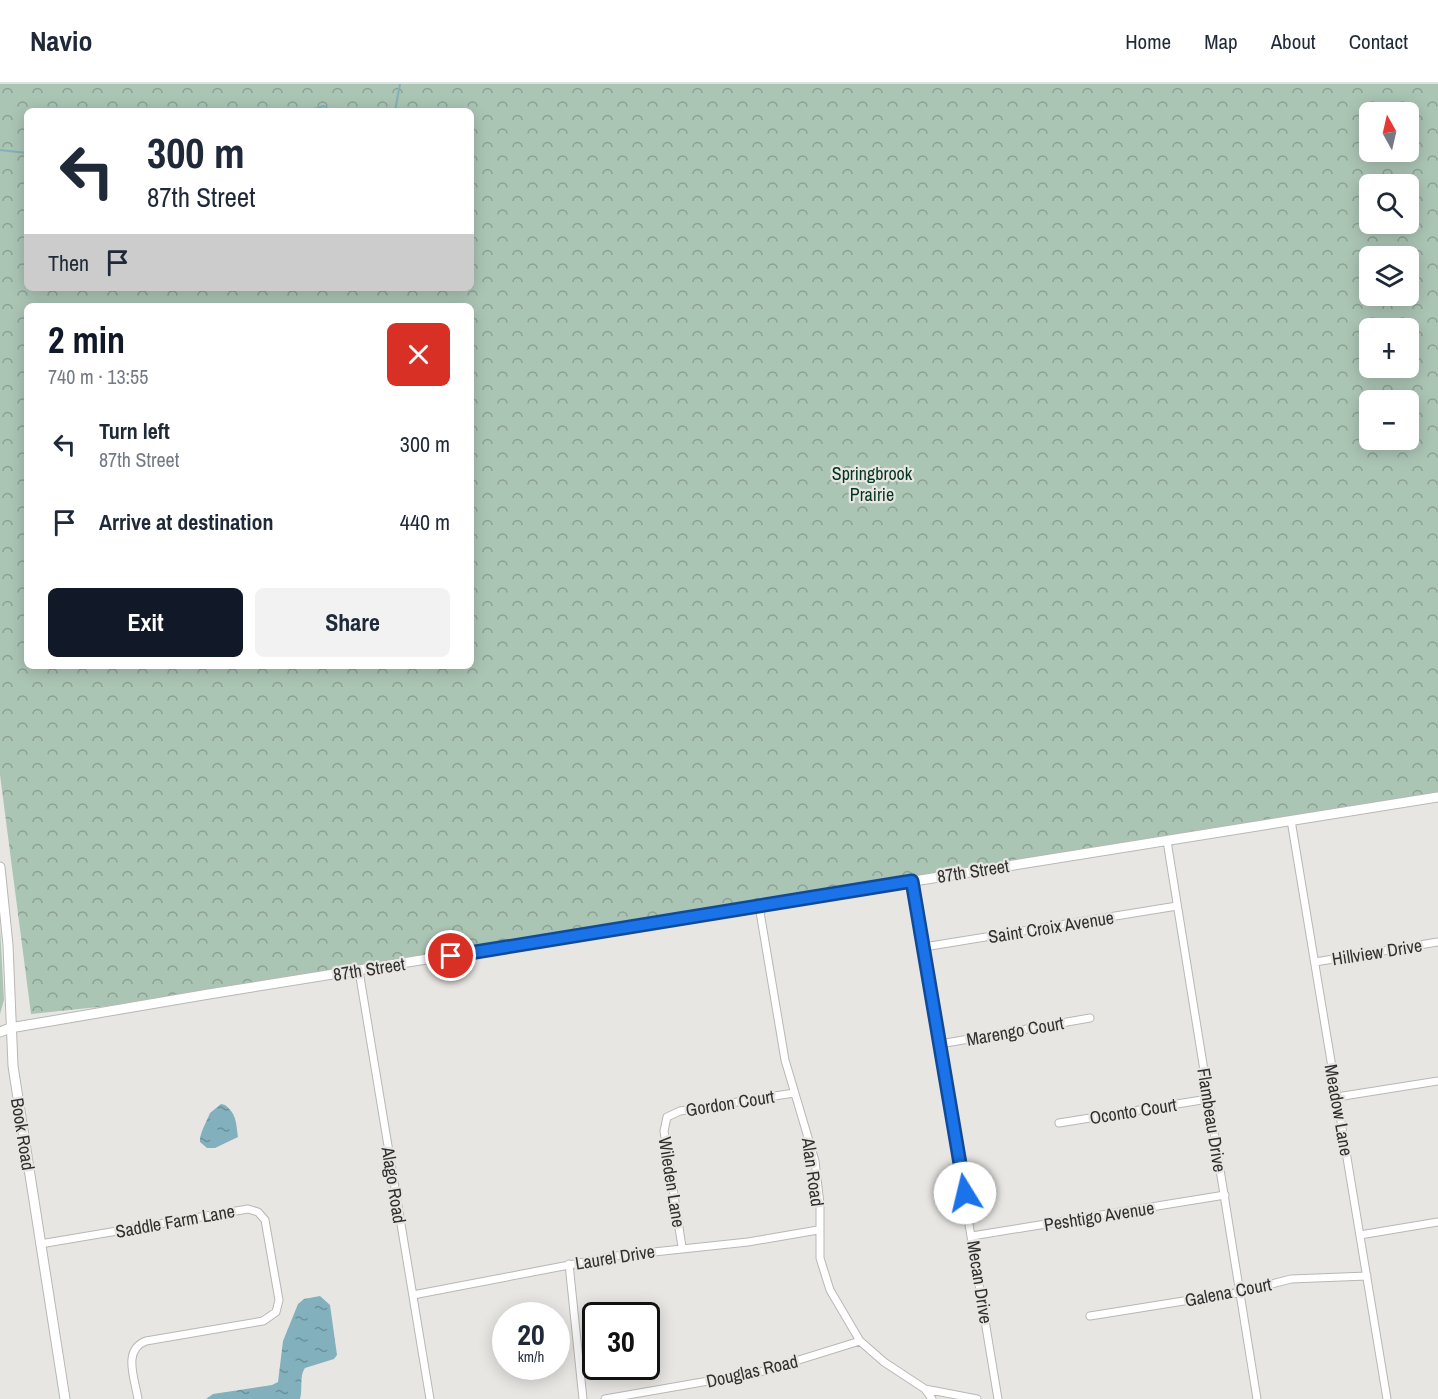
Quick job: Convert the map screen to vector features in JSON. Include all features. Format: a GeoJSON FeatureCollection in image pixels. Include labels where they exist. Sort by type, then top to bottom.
{"type":"FeatureCollection","features":[{"type":"Feature","properties":{"kind":"street","name":"87th Street"},"geometry":{"type":"LineString","coordinates":[[0,1032],[10,1028],[1438,797]]}},
{"type":"Feature","properties":{"kind":"street","name":"Meadow Lane"},"geometry":{"type":"LineString","coordinates":[[1291,820],[1387,1399]]}},
{"type":"Feature","properties":{"kind":"street","name":"Flambeau Drive"},"geometry":{"type":"LineString","coordinates":[[1167,841],[1257,1399]]}},
{"type":"Feature","properties":{"kind":"street","name":"Book Road"},"geometry":{"type":"LineString","coordinates":[[0,867],[8,945],[13,1066],[65,1399]]}},
{"type":"Feature","properties":{"kind":"street","name":"Mecan Drive"},"geometry":{"type":"LineString","coordinates":[[912,881],[998,1399]]}},
{"type":"Feature","properties":{"kind":"street","name":"Alan Road"},"geometry":{"type":"LineString","coordinates":[[759,906],[782,1044],[815,1161],[819,1195],[820,1258],[830,1290],[860,1341],[884,1362],[925,1389],[932,1399]]}},
{"type":"Feature","properties":{"kind":"street","name":"Saint Croix Avenue"},"geometry":{"type":"LineString","coordinates":[[924,947],[1177,906]]}},
{"type":"Feature","properties":{"kind":"street","name":"Hillview Drive"},"geometry":{"type":"LineString","coordinates":[[1315,962],[1438,942]]}},
{"type":"Feature","properties":{"kind":"street","name":"Alago Road"},"geometry":{"type":"LineString","coordinates":[[359,971],[430,1399]]}},
{"type":"Feature","properties":{"kind":"street","name":"Marengo Court"},"geometry":{"type":"LineString","coordinates":[[940,1044],[1090,1018]]}},
{"type":"Feature","properties":{"kind":"street","name":"87th Street"},"geometry":{"type":"LineString","coordinates":[[0,1026],[10,1028]]}},
{"type":"Feature","properties":{"kind":"street"},"geometry":{"type":"LineString","coordinates":[[1336,1097],[1438,1081]]}},
{"type":"Feature","properties":{"kind":"street","name":"Gordon Court"},"geometry":{"type":"LineString","coordinates":[[667,1117],[680,1111],[794,1093]]}},
{"type":"Feature","properties":{"kind":"street","name":"Oconto Court"},"geometry":{"type":"LineString","coordinates":[[1059,1123],[1208,1099]]}},
{"type":"Feature","properties":{"kind":"street","name":"Wileden Lane"},"geometry":{"type":"LineString","coordinates":[[667,1117],[664,1131],[682,1247]]}},
{"type":"Feature","properties":{"kind":"street","name":"Peshtigo Avenue"},"geometry":{"type":"LineString","coordinates":[[972,1236],[1225,1195]]}},
{"type":"Feature","properties":{"kind":"street","name":"Saddle Farm Lane"},"geometry":{"type":"LineString","coordinates":[[40,1244],[243,1210],[255,1211],[265,1220],[279,1300],[276,1312],[264,1321],[138,1344],[131,1358],[138,1399]]}},
{"type":"Feature","properties":{"kind":"street"},"geometry":{"type":"LineString","coordinates":[[1360,1234],[1438,1222]]}},
{"type":"Feature","properties":{"kind":"street","name":"Laurel Drive"},"geometry":{"type":"LineString","coordinates":[[413,1295],[568,1264],[682,1247],[742,1243],[818,1230]]}},
{"type":"Feature","properties":{"kind":"street"},"geometry":{"type":"LineString","coordinates":[[568,1264],[583,1399]]}},
{"type":"Feature","properties":{"kind":"street","name":"Galena Court"},"geometry":{"type":"LineString","coordinates":[[1090,1316],[1240,1292],[1291,1279],[1367,1276]]}},
{"type":"Feature","properties":{"kind":"street","name":"Douglas Road"},"geometry":{"type":"LineString","coordinates":[[605,1399],[760,1372],[860,1341]]}},
{"type":"Feature","properties":{"kind":"street"},"geometry":{"type":"LineString","coordinates":[[925,1389],[977,1399]]}},
{"type":"Feature","properties":{"kind":"green space","name":"Springbrook Prairie"},"geometry":{"type":"Polygon","coordinates":[[[0,84],[1438,84],[1438,793],[862,889],[108,1006],[31,1014],[0,775],[0,84]]]}},
{"type":"Feature","properties":{"kind":"green space"},"geometry":{"type":"Polygon","coordinates":[[[0,928],[4,1000],[0,1014],[0,928]]]}},
{"type":"Feature","properties":{"kind":"water"},"geometry":{"type":"Polygon","coordinates":[[[221,1104],[229,1108],[234,1116],[238,1137],[215,1148],[207,1148],[200,1142],[201,1135],[210,1113],[221,1104]]]}},
{"type":"Feature","properties":{"kind":"water"},"geometry":{"type":"Polygon","coordinates":[[[320,1296],[330,1305],[337,1355],[334,1359],[305,1368],[302,1375],[300,1399],[206,1399],[213,1394],[272,1385],[278,1382],[283,1341],[298,1304],[304,1299],[320,1296]]]}},
{"type":"Feature","properties":{"kind":"waterway"},"geometry":{"type":"LineString","coordinates":[[396,108],[400,84]]}},
{"type":"Feature","properties":{"kind":"waterway"},"geometry":{"type":"LineString","coordinates":[[317,108],[324,106],[327,108]]}},
{"type":"Feature","properties":{"kind":"waterway"},"geometry":{"type":"LineString","coordinates":[[0,150],[24,153]]}},
{"type":"Feature","properties":{"kind":"route"},"geometry":{"type":"LineString","coordinates":[[451,956],[912,881],[965,1193]]}}]}
